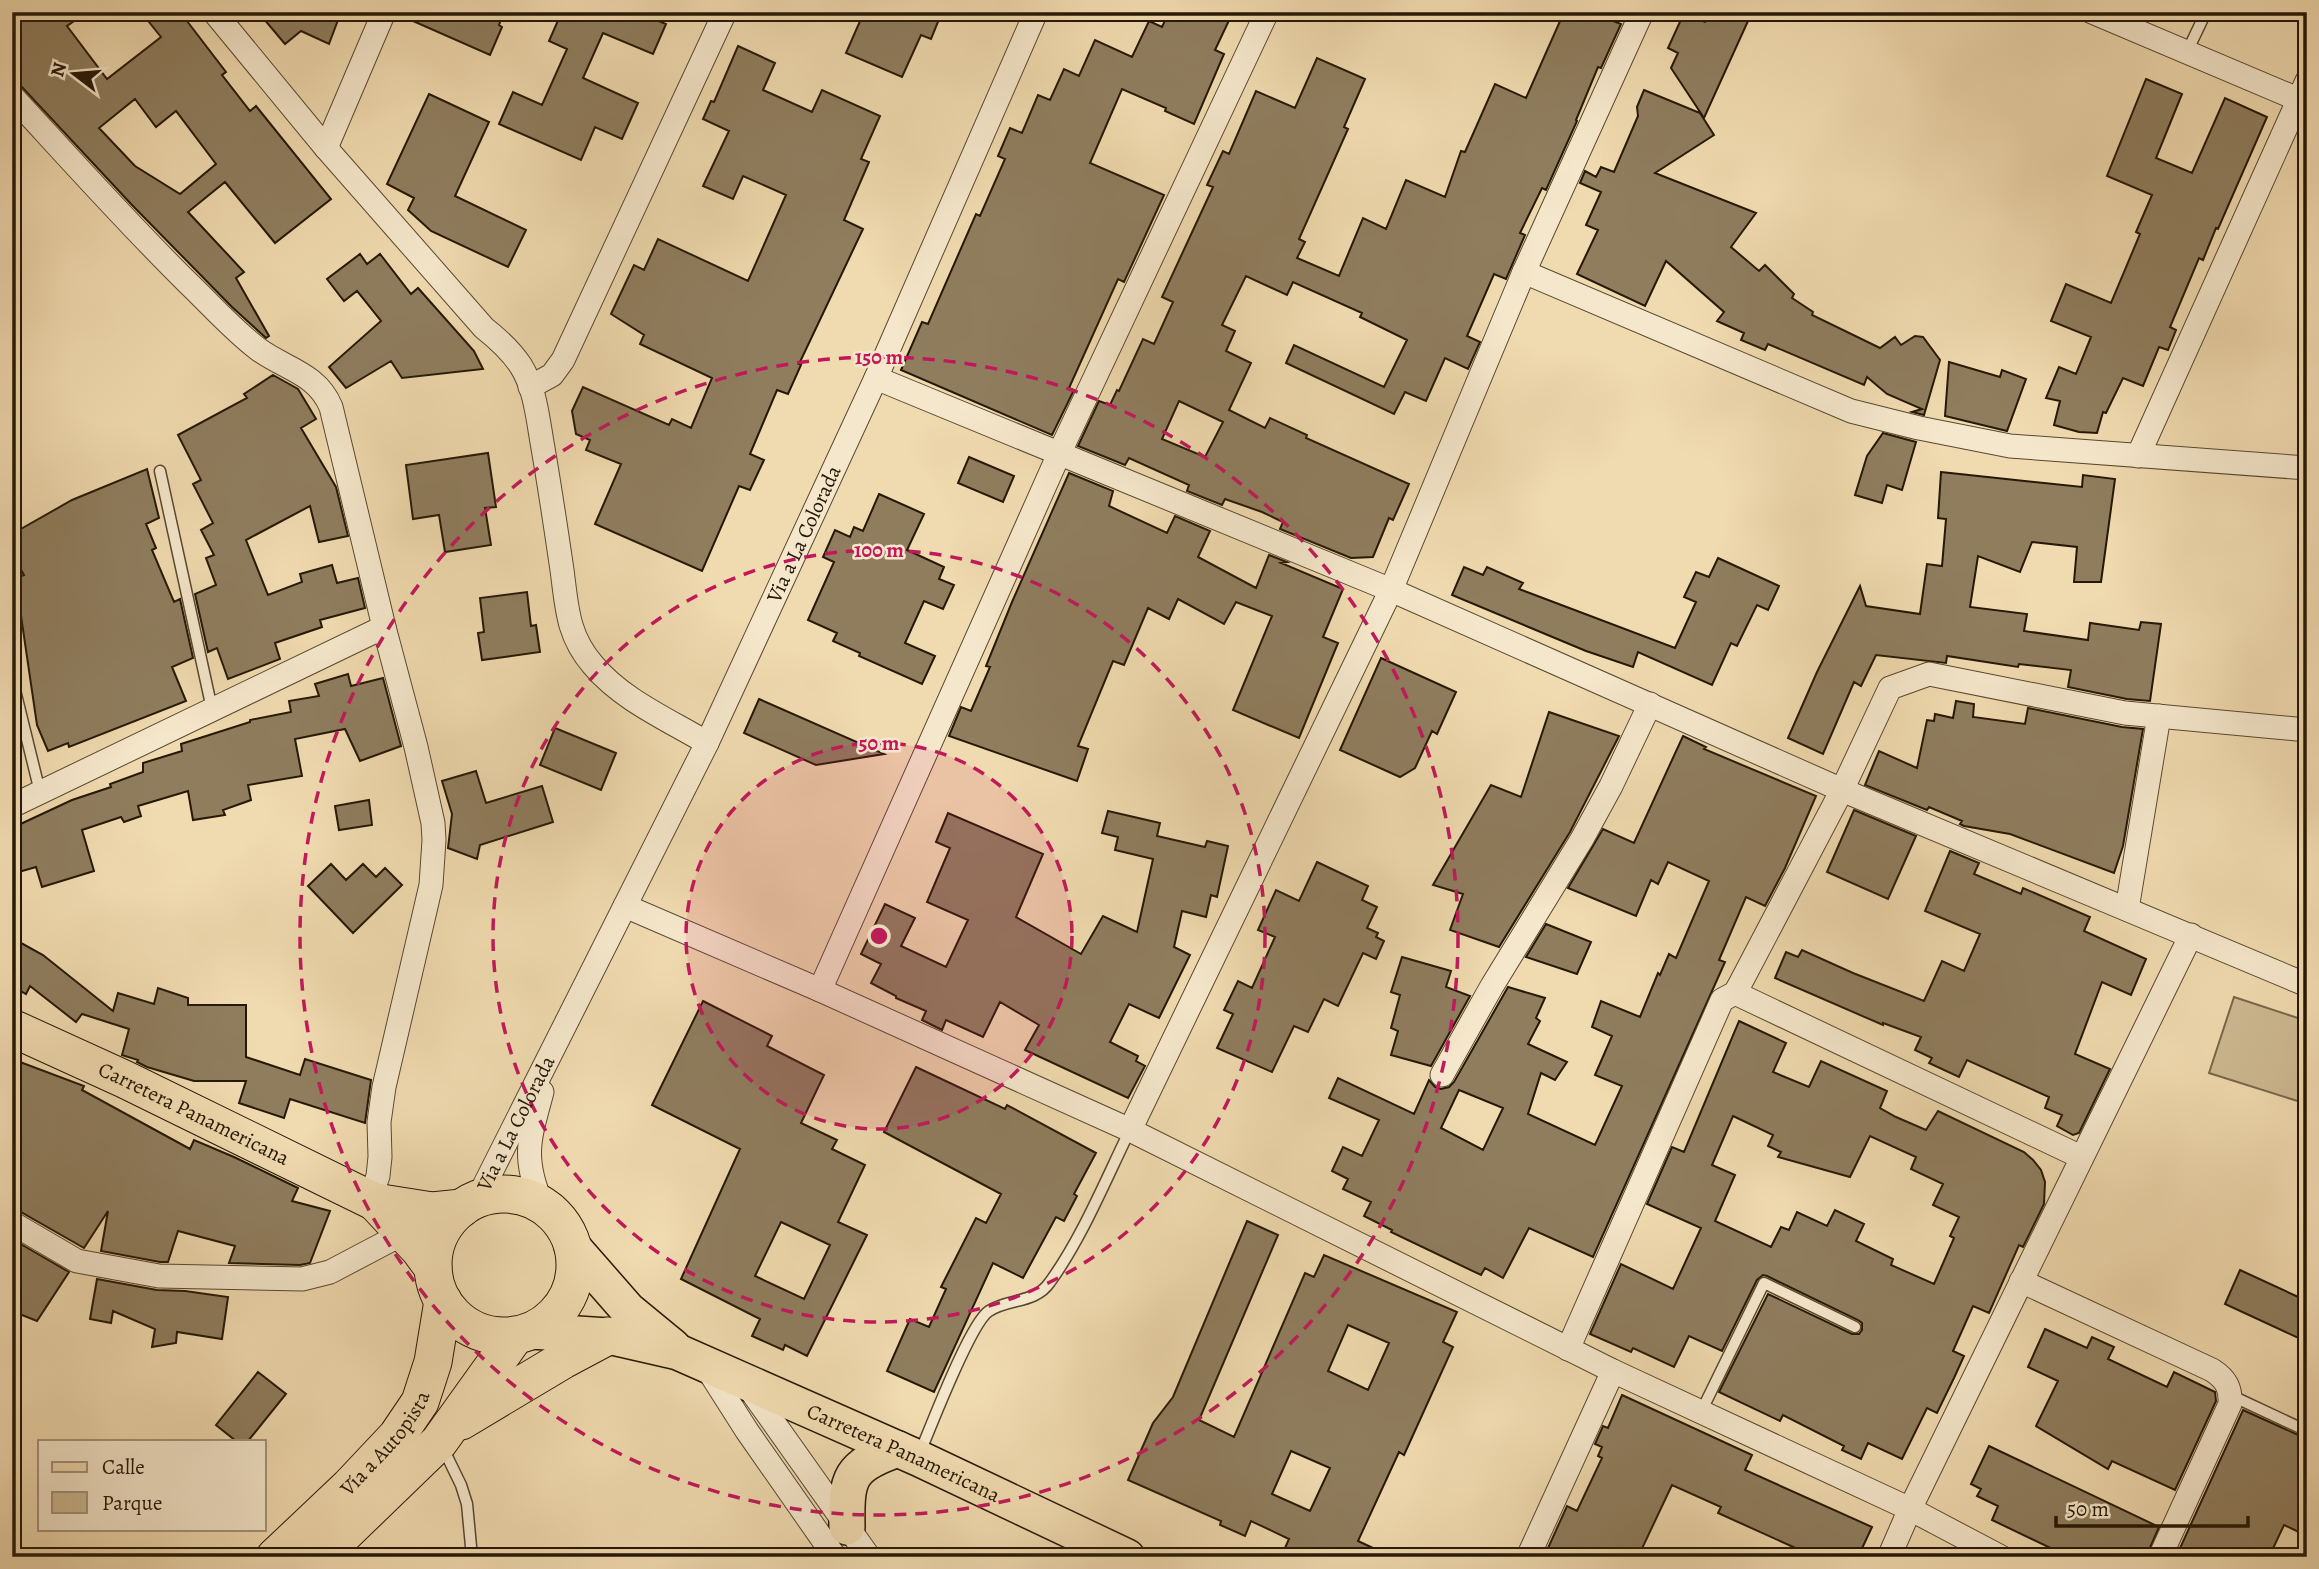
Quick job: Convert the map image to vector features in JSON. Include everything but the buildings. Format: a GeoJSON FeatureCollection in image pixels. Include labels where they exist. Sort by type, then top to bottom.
{"type":"FeatureCollection","features":[{"type":"Feature","properties":{"kind":"highway","name":"Carretera Panamericana"},"geometry":{"type":"LineString","coordinates":[[12,1028],[124,1079],[372,1200],[432,1211],[469,1204]]}},
{"type":"Feature","properties":{"kind":"highway"},"geometry":{"type":"LineString","coordinates":[[510,1194],[542,1205],[555,1216],[572,1246],[575,1263],[568,1296],[552,1317],[523,1333],[498,1336],[481,1333],[466,1325],[452,1314],[438,1284],[435,1251],[440,1235],[450,1220],[469,1204],[493,1195],[510,1194]]}},
{"type":"Feature","properties":{"kind":"highway","name":"Carretera Panamericana"},"geometry":{"type":"LineString","coordinates":[[372,1200],[404,1233],[438,1284]]}},
{"type":"Feature","properties":{"kind":"highway","name":"Vía a Autopista"},"geometry":{"type":"LineString","coordinates":[[275,1557],[397,1436],[420,1402],[433,1362],[438,1284]]}},
{"type":"Feature","properties":{"kind":"highway","name":"Vía a Autopista"},"geometry":{"type":"LineString","coordinates":[[320,1557],[445,1434],[523,1333]]}},
{"type":"Feature","properties":{"kind":"highway"},"geometry":{"type":"LineString","coordinates":[[445,1434],[563,1360],[608,1336]]}},
{"type":"Feature","properties":{"kind":"main road","name":"Carretera Panamericana"},"geometry":{"type":"LineString","coordinates":[[572,1246],[628,1310],[691,1357],[908,1454],[1127,1557]]}},
{"type":"Feature","properties":{"kind":"main road","name":"Carretera Panamericana"},"geometry":{"type":"LineString","coordinates":[[523,1333],[608,1336],[691,1357]]}},
{"type":"Feature","properties":{"kind":"main road"},"geometry":{"type":"LineString","coordinates":[[841,1542],[846,1493],[860,1467],[879,1456],[908,1454]]}},
{"type":"Feature","properties":{"kind":"street"},"geometry":{"type":"LineString","coordinates":[[214,12],[326,148],[521,367],[530,387],[554,512],[569,623],[578,644],[598,671],[620,690],[708,743]]}},
{"type":"Feature","properties":{"kind":"street"},"geometry":{"type":"LineString","coordinates":[[326,148],[384,12]]}},
{"type":"Feature","properties":{"kind":"street"},"geometry":{"type":"LineString","coordinates":[[530,387],[552,374],[563,360],[725,12]]}},
{"type":"Feature","properties":{"kind":"street","name":"Via a La Colorada"},"geometry":{"type":"LineString","coordinates":[[469,1204],[554,1048],[708,743],[876,378],[1037,12]]}},
{"type":"Feature","properties":{"kind":"street"},"geometry":{"type":"LineString","coordinates":[[820,990],[1059,454],[1267,12]]}},
{"type":"Feature","properties":{"kind":"street"},"geometry":{"type":"LineString","coordinates":[[1130,1130],[1391,590],[1524,272],[1642,12]]}},
{"type":"Feature","properties":{"kind":"street"},"geometry":{"type":"LineString","coordinates":[[2092,12],[2187,52],[2304,95],[2138,456]]}},
{"type":"Feature","properties":{"kind":"street"},"geometry":{"type":"LineString","coordinates":[[12,96],[155,250],[244,337],[274,360],[306,376],[322,389],[331,407],[433,823],[434,857],[426,913],[384,1087],[379,1122],[378,1176],[372,1200]]}},
{"type":"Feature","properties":{"kind":"street"},"geometry":{"type":"LineString","coordinates":[[1524,272],[1851,411],[2010,446],[2307,468]]}},
{"type":"Feature","properties":{"kind":"street"},"geometry":{"type":"LineString","coordinates":[[876,378],[1391,590],[1842,790],[2307,985]]}},
{"type":"Feature","properties":{"kind":"street"},"geometry":{"type":"LineString","coordinates":[[12,806],[384,627]]}},
{"type":"Feature","properties":{"kind":"street"},"geometry":{"type":"LineString","coordinates":[[1569,1349],[1722,1000],[1735,993],[1842,790],[1889,688],[1929,674],[2125,713],[2307,730]]}},
{"type":"Feature","properties":{"kind":"street"},"geometry":{"type":"LineString","coordinates":[[1442,1075],[1499,974],[1582,839],[1650,705]]}},
{"type":"Feature","properties":{"kind":"street"},"geometry":{"type":"LineString","coordinates":[[2127,909],[2159,716]]}},
{"type":"Feature","properties":{"kind":"street"},"geometry":{"type":"LineString","coordinates":[[625,906],[820,990],[1130,1130],[1613,1371],[1910,1508],[2001,1557]]}},
{"type":"Feature","properties":{"kind":"street"},"geometry":{"type":"LineString","coordinates":[[1889,1557],[1910,1508],[2191,935]]}},
{"type":"Feature","properties":{"kind":"street"},"geometry":{"type":"LineString","coordinates":[[1735,993],[2081,1157]]}},
{"type":"Feature","properties":{"kind":"street","name":"Via a La Colorada"},"geometry":{"type":"LineString","coordinates":[[542,1205],[530,1173],[529,1143],[554,1048]]}},
{"type":"Feature","properties":{"kind":"street"},"geometry":{"type":"LineString","coordinates":[[12,1223],[76,1261],[159,1276],[302,1279],[330,1272],[404,1233]]}},
{"type":"Feature","properties":{"kind":"street"},"geometry":{"type":"LineString","coordinates":[[2021,1281],[2212,1370],[2224,1379],[2230,1395],[2230,1404],[2160,1557]]}},
{"type":"Feature","properties":{"kind":"street"},"geometry":{"type":"LineString","coordinates":[[691,1357],[759,1450],[841,1542],[869,1557]]}},
{"type":"Feature","properties":{"kind":"street"},"geometry":{"type":"LineString","coordinates":[[1528,1557],[1613,1371]]}},
{"type":"Feature","properties":{"kind":"street"},"geometry":{"type":"LineString","coordinates":[[745,1383],[794,1450],[841,1542]]}},
{"type":"Feature","properties":{"kind":"lane"},"geometry":{"type":"LineString","coordinates":[[2187,52],[2206,12]]}},
{"type":"Feature","properties":{"kind":"lane"},"geometry":{"type":"LineString","coordinates":[[160,471],[212,709]]}},
{"type":"Feature","properties":{"kind":"lane"},"geometry":{"type":"LineString","coordinates":[[12,678],[40,792]]}},
{"type":"Feature","properties":{"kind":"lane"},"geometry":{"type":"LineString","coordinates":[[908,1454],[981,1318],[989,1310],[1038,1294],[1049,1284],[1069,1253],[1130,1130]]}},
{"type":"Feature","properties":{"kind":"lane"},"geometry":{"type":"LineString","coordinates":[[1701,1412],[1764,1283],[1855,1327]]}},
{"type":"Feature","properties":{"kind":"lane"},"geometry":{"type":"LineString","coordinates":[[2230,1395],[2307,1431]]}},
{"type":"Feature","properties":{"kind":"lane"},"geometry":{"type":"LineString","coordinates":[[445,1434],[467,1504],[472,1557]]}},
{"type":"Feature","properties":{"kind":"green space"},"geometry":{"type":"Polygon","coordinates":[[[2234,997],[2307,1021],[2307,1104],[2209,1073],[2234,997]]]}}]}
